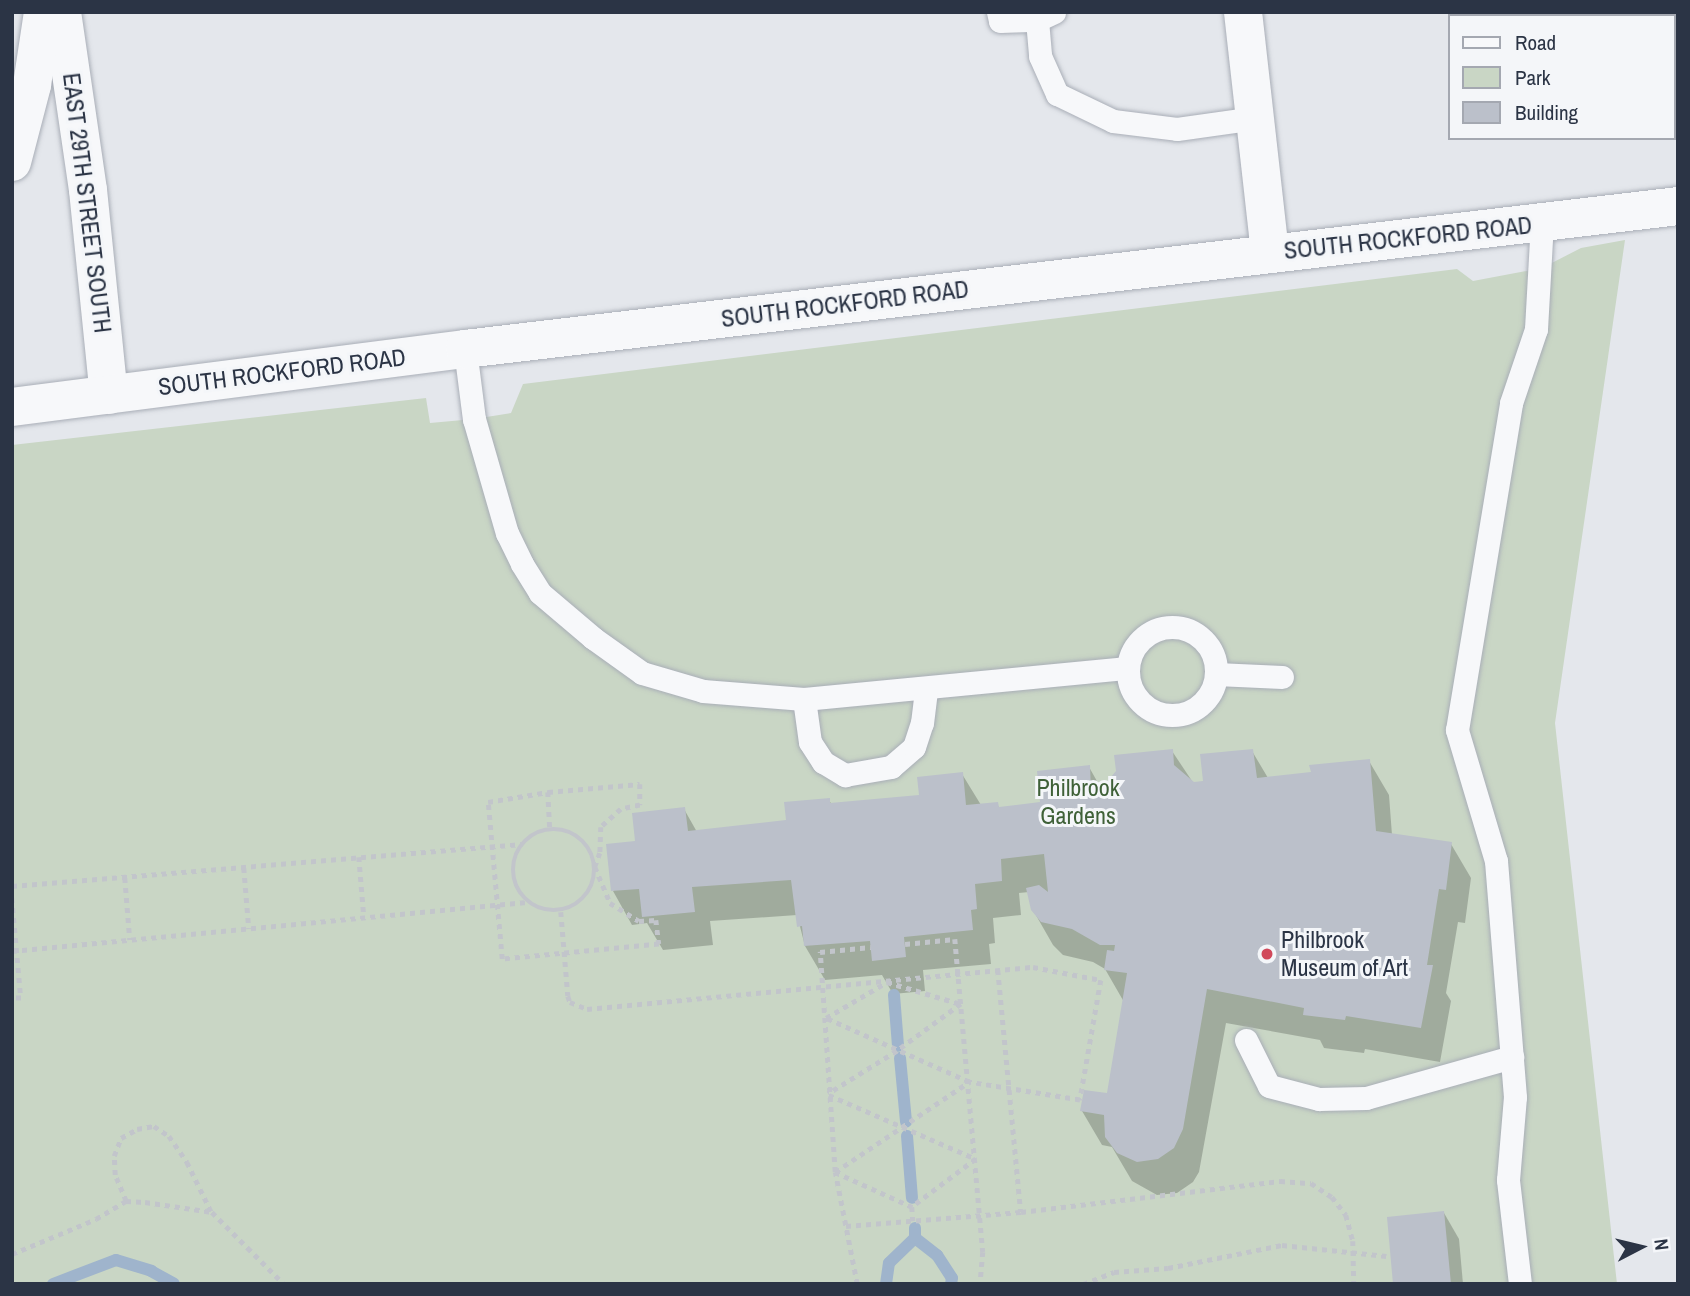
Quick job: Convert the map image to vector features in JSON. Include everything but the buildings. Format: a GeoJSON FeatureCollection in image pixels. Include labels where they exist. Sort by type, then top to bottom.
{"type":"FeatureCollection","features":[{"type":"Feature","properties":{"kind":"street","name":"EAST 29TH STREET SOUTH"},"geometry":{"type":"LineString","coordinates":[[12,162],[32,85],[43,12]]}},
{"type":"Feature","properties":{"kind":"street","name":"EAST 29TH STREET SOUTH"},"geometry":{"type":"LineString","coordinates":[[62,12],[88,190],[109,395]]}},
{"type":"Feature","properties":{"kind":"street"},"geometry":{"type":"LineString","coordinates":[[1243,12],[1270,253]]}},
{"type":"Feature","properties":{"kind":"street","name":"SOUTH ROCKFORD ROAD"},"geometry":{"type":"LineString","coordinates":[[12,407],[465,349],[1678,206]]}},
{"type":"Feature","properties":{"kind":"lane"},"geometry":{"type":"LineString","coordinates":[[998,12],[1000,21],[1046,16],[1040,56],[1057,94],[1113,121],[1177,129],[1255,118]]}},
{"type":"Feature","properties":{"kind":"lane"},"geometry":{"type":"LineString","coordinates":[[1520,1284],[1508,1180],[1515,1097],[1496,861],[1457,730],[1511,403],[1536,329],[1542,222]]}},
{"type":"Feature","properties":{"kind":"lane"},"geometry":{"type":"LineString","coordinates":[[465,349],[474,419],[507,533],[540,593],[593,638],[642,673],[703,691],[804,699],[1128,668]]}},
{"type":"Feature","properties":{"kind":"lane"},"geometry":{"type":"LineString","coordinates":[[1165,627],[1179,628],[1204,641],[1212,653],[1216,674],[1208,697],[1198,708],[1170,716],[1142,705],[1133,692],[1128,668],[1132,652],[1140,640],[1165,627]]}},
{"type":"Feature","properties":{"kind":"lane"},"geometry":{"type":"LineString","coordinates":[[1216,674],[1282,677]]}},
{"type":"Feature","properties":{"kind":"lane"},"geometry":{"type":"LineString","coordinates":[[804,699],[810,742],[822,762],[845,775],[891,767],[914,747],[922,723],[926,688]]}},
{"type":"Feature","properties":{"kind":"lane"},"geometry":{"type":"LineString","coordinates":[[1246,1040],[1269,1086],[1319,1100],[1366,1098],[1512,1057]]}},
{"type":"Feature","properties":{"kind":"path"},"geometry":{"type":"LineString","coordinates":[[550,829],[540,831],[522,844],[512,868],[519,892],[527,902],[546,911],[561,912],[581,902],[589,892],[595,866],[600,853],[601,827],[621,809],[640,805],[640,784],[548,792],[488,802],[502,958],[659,944],[656,920],[639,921],[610,903],[595,866],[585,843],[563,830],[550,829]]}},
{"type":"Feature","properties":{"kind":"path"},"geometry":{"type":"LineString","coordinates":[[548,792],[550,829]]}},
{"type":"Feature","properties":{"kind":"path"},"geometry":{"type":"LineString","coordinates":[[12,886],[522,844]]}},
{"type":"Feature","properties":{"kind":"path"},"geometry":{"type":"LineString","coordinates":[[359,857],[364,918]]}},
{"type":"Feature","properties":{"kind":"path"},"geometry":{"type":"LineString","coordinates":[[244,868],[249,929]]}},
{"type":"Feature","properties":{"kind":"path"},"geometry":{"type":"LineString","coordinates":[[125,878],[130,940]]}},
{"type":"Feature","properties":{"kind":"path"},"geometry":{"type":"LineString","coordinates":[[12,898],[14,951],[21,998],[12,998]]}},
{"type":"Feature","properties":{"kind":"path"},"geometry":{"type":"LineString","coordinates":[[14,951],[527,902]]}},
{"type":"Feature","properties":{"kind":"path"},"geometry":{"type":"LineString","coordinates":[[561,912],[566,985],[570,1002],[587,1009],[1033,967],[1101,980],[1080,1100],[969,1082],[825,1018]]}},
{"type":"Feature","properties":{"kind":"path"},"geometry":{"type":"LineString","coordinates":[[905,944],[955,939],[983,1252],[980,1284]]}},
{"type":"Feature","properties":{"kind":"path"},"geometry":{"type":"LineString","coordinates":[[857,1284],[835,1172],[820,952],[871,947]]}},
{"type":"Feature","properties":{"kind":"path"},"geometry":{"type":"LineString","coordinates":[[998,970],[1021,1212]]}},
{"type":"Feature","properties":{"kind":"path"},"geometry":{"type":"LineString","coordinates":[[825,1018],[887,982],[961,1004]]}},
{"type":"Feature","properties":{"kind":"path"},"geometry":{"type":"LineString","coordinates":[[828,1094],[897,1051],[961,1004]]}},
{"type":"Feature","properties":{"kind":"path"},"geometry":{"type":"LineString","coordinates":[[835,1172],[969,1082]]}},
{"type":"Feature","properties":{"kind":"path"},"geometry":{"type":"LineString","coordinates":[[828,1094],[976,1159]]}},
{"type":"Feature","properties":{"kind":"path"},"geometry":{"type":"LineString","coordinates":[[126,1201],[115,1175],[114,1156],[121,1138],[136,1129],[154,1126],[169,1136],[187,1162],[212,1212],[284,1284]]}},
{"type":"Feature","properties":{"kind":"path"},"geometry":{"type":"LineString","coordinates":[[912,1207],[976,1159]]}},
{"type":"Feature","properties":{"kind":"path"},"geometry":{"type":"LineString","coordinates":[[835,1172],[912,1207]]}},
{"type":"Feature","properties":{"kind":"path"},"geometry":{"type":"LineString","coordinates":[[846,1226],[1021,1212],[1280,1181],[1311,1183],[1332,1198],[1346,1215],[1354,1284]]}},
{"type":"Feature","properties":{"kind":"path"},"geometry":{"type":"LineString","coordinates":[[12,1254],[96,1219],[126,1201],[212,1212]]}},
{"type":"Feature","properties":{"kind":"path"},"geometry":{"type":"LineString","coordinates":[[912,1207],[913,1222]]}},
{"type":"Feature","properties":{"kind":"path"},"geometry":{"type":"LineString","coordinates":[[1083,1284],[1114,1272],[1168,1268],[1282,1245],[1386,1256]]}},
{"type":"Feature","properties":{"kind":"green space","name":"Philbrook Gardens"},"geometry":{"type":"Polygon","coordinates":[[[1625,240],[1555,723],[1617,1284],[12,1284],[12,445],[426,398],[430,423],[474,419],[511,413],[523,384],[1457,269],[1473,281],[1542,268],[1581,248],[1625,240]]]}},
{"type":"Feature","properties":{"kind":"waterway"},"geometry":{"type":"LineString","coordinates":[[894,995],[898,1046]]}},
{"type":"Feature","properties":{"kind":"waterway"},"geometry":{"type":"LineString","coordinates":[[900,1058],[906,1122]]}},
{"type":"Feature","properties":{"kind":"waterway"},"geometry":{"type":"LineString","coordinates":[[907,1136],[912,1198]]}},
{"type":"Feature","properties":{"kind":"waterway"},"geometry":{"type":"LineString","coordinates":[[886,1284],[889,1263],[915,1238],[915,1228]]}},
{"type":"Feature","properties":{"kind":"waterway"},"geometry":{"type":"LineString","coordinates":[[915,1238],[937,1255],[952,1278],[951,1284]]}},
{"type":"Feature","properties":{"kind":"waterway"},"geometry":{"type":"LineString","coordinates":[[53,1284],[116,1260],[151,1271],[174,1284]]}},
{"type":"Feature","properties":{"kind":"place","name":"Philbrook Museum of Art"},"geometry":{"type":"Point","coordinates":[1267,954]}}]}
